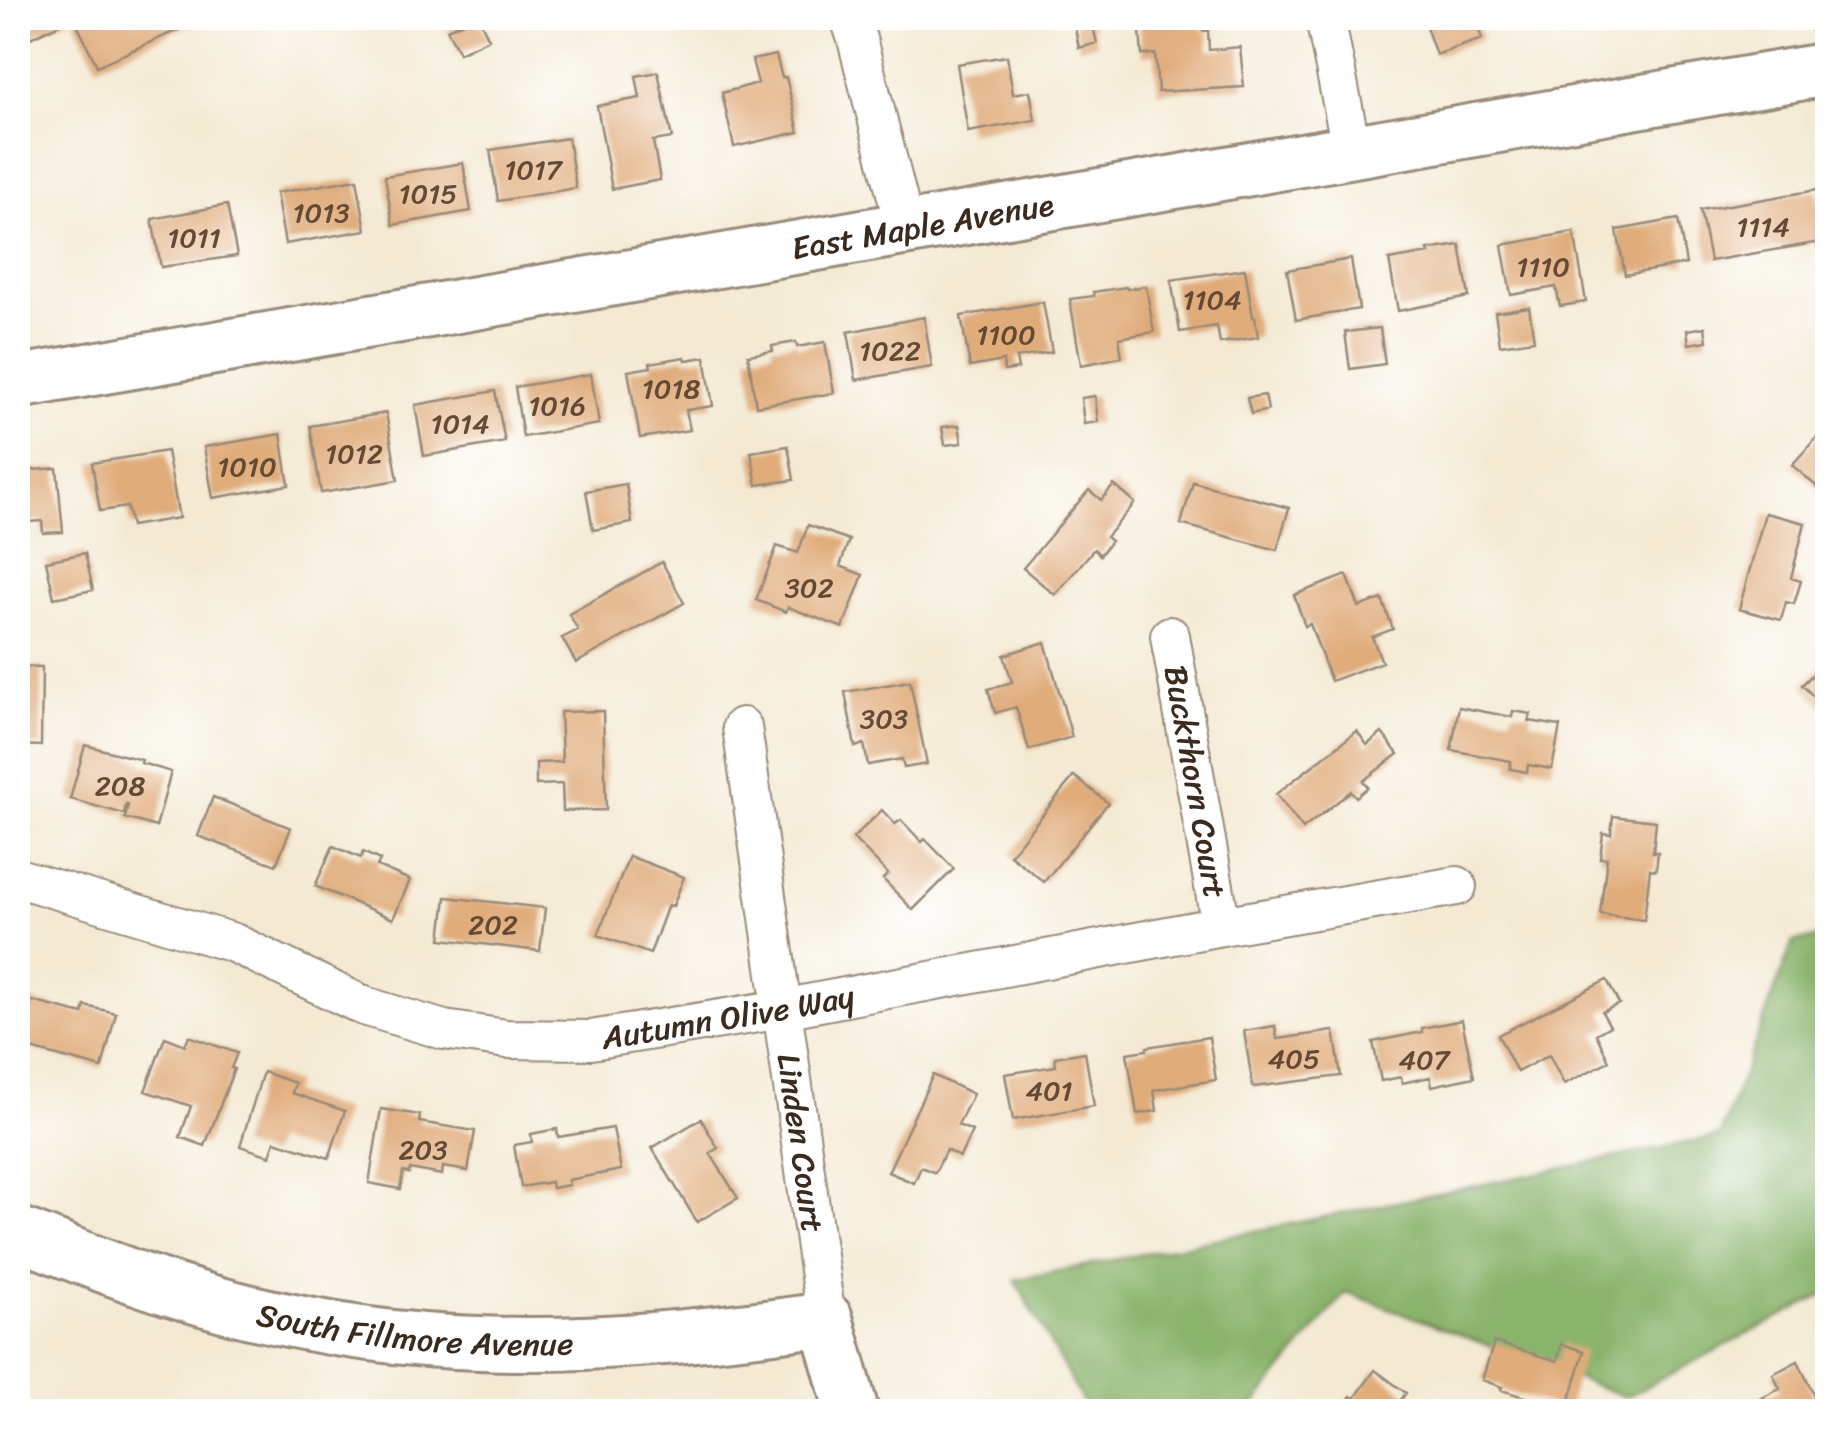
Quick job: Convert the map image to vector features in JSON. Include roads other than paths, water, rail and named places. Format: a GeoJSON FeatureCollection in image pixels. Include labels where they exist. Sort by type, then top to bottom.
{"type":"FeatureCollection","features":[{"type":"Feature","properties":{"kind":"main road","name":"East Maple Avenue"},"geometry":{"type":"LineString","coordinates":[[18,382],[1828,69]]}},
{"type":"Feature","properties":{"kind":"main road","name":"South Fillmore Avenue"},"geometry":{"type":"LineString","coordinates":[[18,1233],[185,1294],[247,1311],[395,1336],[478,1344],[629,1341],[826,1319]]}},
{"type":"Feature","properties":{"kind":"main road"},"geometry":{"type":"LineString","coordinates":[[826,1319],[852,1412]]}},
{"type":"Feature","properties":{"kind":"street"},"geometry":{"type":"LineString","coordinates":[[850,18],[905,228]]}},
{"type":"Feature","properties":{"kind":"street"},"geometry":{"type":"LineString","coordinates":[[1326,18],[1352,152]]}},
{"type":"Feature","properties":{"kind":"street","name":"Buckthorn Court"},"geometry":{"type":"LineString","coordinates":[[1170,636],[1221,926]]}},
{"type":"Feature","properties":{"kind":"street","name":"Linden Court"},"geometry":{"type":"LineString","coordinates":[[742,727],[826,1319]]}},
{"type":"Feature","properties":{"kind":"street","name":"Autumn Olive Way"},"geometry":{"type":"LineString","coordinates":[[18,878],[234,943],[364,1006],[444,1030],[508,1040],[592,1040],[1457,886]]}}]}
